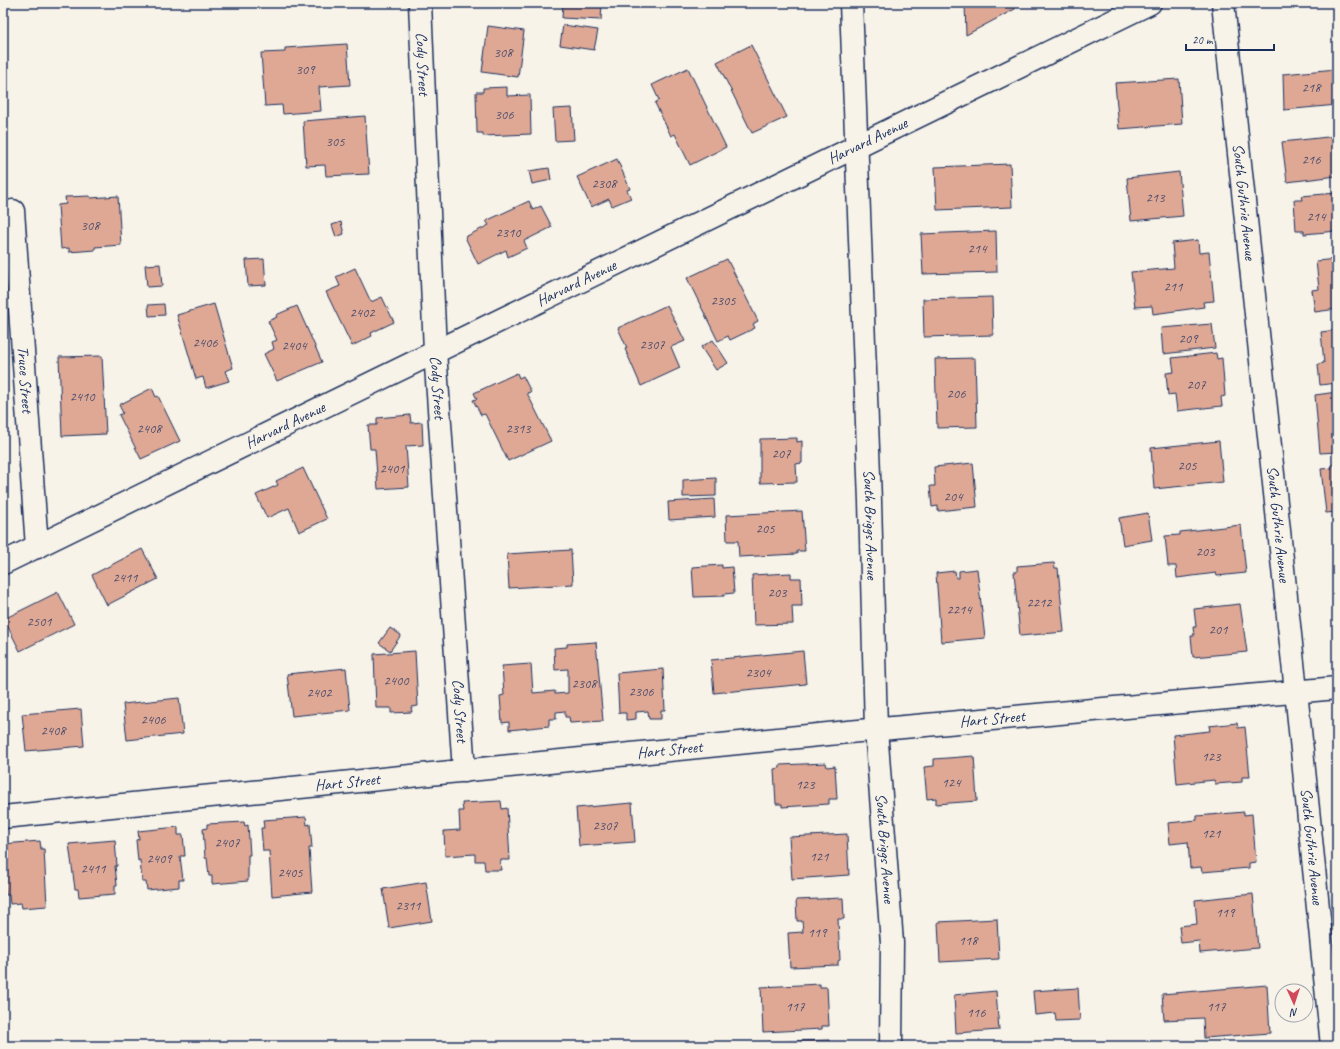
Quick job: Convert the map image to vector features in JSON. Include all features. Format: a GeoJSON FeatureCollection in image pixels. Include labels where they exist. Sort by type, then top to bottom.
{"type":"FeatureCollection","features":[{"type":"Feature","properties":{"kind":"street","name":"Cody Street"},"geometry":{"type":"LineString","coordinates":[[420,3],[435,352],[464,771]]}},
{"type":"Feature","properties":{"kind":"street","name":"South Briggs Avenue"},"geometry":{"type":"LineString","coordinates":[[851,3],[870,501],[876,729],[892,943],[891,1046]]}},
{"type":"Feature","properties":{"kind":"street","name":"Harvard Avenue"},"geometry":{"type":"LineString","coordinates":[[3,563],[1150,3]]}},
{"type":"Feature","properties":{"kind":"street","name":"South Guthrie Avenue"},"geometry":{"type":"LineString","coordinates":[[1223,3],[1332,1046]]}},
{"type":"Feature","properties":{"kind":"street","name":"Truce Street"},"geometry":{"type":"LineString","coordinates":[[13,211],[37,547]]}},
{"type":"Feature","properties":{"kind":"street","name":"Hart Street"},"geometry":{"type":"LineString","coordinates":[[3,817],[876,729],[1337,688]]}},
{"type":"Feature","properties":{"kind":"building"},"geometry":{"type":"Polygon","coordinates":[[[563,3],[602,3],[601,20],[562,18],[563,3]]]}},
{"type":"Feature","properties":{"kind":"building"},"geometry":{"type":"Polygon","coordinates":[[[965,3],[1014,3],[1015,9],[966,35],[965,3]]]}},
{"type":"Feature","properties":{"kind":"building"},"geometry":{"type":"Polygon","coordinates":[[[563,25],[598,30],[594,50],[560,45],[563,25]]]}},
{"type":"Feature","properties":{"kind":"building"},"geometry":{"type":"Polygon","coordinates":[[[488,26],[524,31],[518,77],[482,72],[488,26]]]}},
{"type":"Feature","properties":{"kind":"building"},"geometry":{"type":"Polygon","coordinates":[[[347,44],[350,85],[319,87],[321,111],[283,114],[282,105],[265,106],[261,53],[285,52],[285,48],[347,44]]]}},
{"type":"Feature","properties":{"kind":"building"},"geometry":{"type":"Polygon","coordinates":[[[751,45],[787,117],[752,133],[717,62],[751,45]]]}},
{"type":"Feature","properties":{"kind":"building"},"geometry":{"type":"Polygon","coordinates":[[[688,68],[726,147],[690,165],[675,134],[671,136],[655,103],[659,100],[652,85],[688,68]]]}},
{"type":"Feature","properties":{"kind":"building"},"geometry":{"type":"Polygon","coordinates":[[[1336,69],[1337,105],[1284,110],[1283,74],[1336,69]]]}},
{"type":"Feature","properties":{"kind":"building"},"geometry":{"type":"Polygon","coordinates":[[[1179,79],[1182,124],[1119,129],[1115,83],[1179,79]]]}},
{"type":"Feature","properties":{"kind":"building"},"geometry":{"type":"Polygon","coordinates":[[[507,87],[507,96],[530,95],[531,134],[483,136],[483,133],[477,133],[476,92],[483,92],[483,88],[507,87]]]}},
{"type":"Feature","properties":{"kind":"building"},"geometry":{"type":"Polygon","coordinates":[[[572,108],[574,140],[555,141],[553,109],[572,108]]]}},
{"type":"Feature","properties":{"kind":"building"},"geometry":{"type":"Polygon","coordinates":[[[365,116],[369,174],[326,176],[325,165],[306,166],[303,121],[365,116]]]}},
{"type":"Feature","properties":{"kind":"building"},"geometry":{"type":"Polygon","coordinates":[[[1337,136],[1337,176],[1287,182],[1282,142],[1337,136]]]}},
{"type":"Feature","properties":{"kind":"building"},"geometry":{"type":"Polygon","coordinates":[[[617,159],[630,189],[627,190],[631,198],[612,206],[609,199],[591,207],[577,177],[617,159]]]}},
{"type":"Feature","properties":{"kind":"building"},"geometry":{"type":"Polygon","coordinates":[[[1010,164],[1012,207],[937,210],[935,167],[1010,164]]]}},
{"type":"Feature","properties":{"kind":"building"},"geometry":{"type":"Polygon","coordinates":[[[549,168],[551,180],[532,184],[529,171],[549,168]]]}},
{"type":"Feature","properties":{"kind":"building"},"geometry":{"type":"Polygon","coordinates":[[[1179,172],[1183,216],[1131,221],[1127,178],[1179,172]]]}},
{"type":"Feature","properties":{"kind":"building"},"geometry":{"type":"Polygon","coordinates":[[[1337,193],[1337,231],[1304,234],[1304,231],[1296,231],[1294,200],[1302,200],[1301,196],[1337,193]]]}},
{"type":"Feature","properties":{"kind":"building"},"geometry":{"type":"Polygon","coordinates":[[[90,196],[91,198],[118,196],[121,245],[95,247],[95,250],[69,252],[69,248],[61,249],[58,205],[66,204],[65,197],[90,196]]]}},
{"type":"Feature","properties":{"kind":"building"},"geometry":{"type":"Polygon","coordinates":[[[529,201],[533,210],[541,206],[552,227],[524,241],[527,248],[508,257],[506,250],[478,264],[465,237],[489,225],[486,221],[529,201]]]}},
{"type":"Feature","properties":{"kind":"building"},"geometry":{"type":"Polygon","coordinates":[[[341,222],[344,234],[336,237],[332,225],[341,222]]]}},
{"type":"Feature","properties":{"kind":"building"},"geometry":{"type":"Polygon","coordinates":[[[996,231],[997,272],[923,274],[921,234],[996,231]]]}},
{"type":"Feature","properties":{"kind":"building"},"geometry":{"type":"Polygon","coordinates":[[[1198,240],[1199,253],[1209,252],[1214,301],[1203,302],[1204,307],[1153,314],[1152,306],[1135,307],[1131,272],[1174,268],[1172,243],[1198,240]]]}},
{"type":"Feature","properties":{"kind":"building"},"geometry":{"type":"Polygon","coordinates":[[[264,259],[266,285],[248,286],[246,260],[264,259]]]}},
{"type":"Feature","properties":{"kind":"building"},"geometry":{"type":"Polygon","coordinates":[[[727,259],[758,321],[753,324],[755,328],[730,340],[728,336],[718,341],[687,278],[727,259]]]}},
{"type":"Feature","properties":{"kind":"building"},"geometry":{"type":"Polygon","coordinates":[[[1337,259],[1337,309],[1315,312],[1312,290],[1319,289],[1316,261],[1337,259]]]}},
{"type":"Feature","properties":{"kind":"building"},"geometry":{"type":"Polygon","coordinates":[[[160,264],[162,286],[147,287],[145,265],[160,264]]]}},
{"type":"Feature","properties":{"kind":"building"},"geometry":{"type":"Polygon","coordinates":[[[355,268],[371,302],[382,297],[394,322],[371,333],[372,336],[352,346],[326,292],[340,286],[336,277],[355,268]]]}},
{"type":"Feature","properties":{"kind":"building"},"geometry":{"type":"Polygon","coordinates":[[[992,297],[993,335],[924,337],[923,299],[992,297]]]}},
{"type":"Feature","properties":{"kind":"building"},"geometry":{"type":"Polygon","coordinates":[[[164,304],[165,315],[149,316],[148,305],[164,304]]]}},
{"type":"Feature","properties":{"kind":"building"},"geometry":{"type":"Polygon","coordinates":[[[214,304],[233,368],[225,371],[229,381],[206,388],[203,377],[196,379],[177,315],[214,304]]]}},
{"type":"Feature","properties":{"kind":"building"},"geometry":{"type":"Polygon","coordinates":[[[667,305],[685,341],[671,347],[680,368],[641,386],[625,349],[627,348],[618,328],[667,305]]]}},
{"type":"Feature","properties":{"kind":"building"},"geometry":{"type":"Polygon","coordinates":[[[297,306],[322,362],[277,381],[264,354],[274,349],[272,342],[277,340],[268,321],[277,317],[276,315],[297,306]]]}},
{"type":"Feature","properties":{"kind":"building"},"geometry":{"type":"Polygon","coordinates":[[[1212,324],[1215,348],[1163,354],[1161,328],[1212,324]]]}},
{"type":"Feature","properties":{"kind":"building"},"geometry":{"type":"Polygon","coordinates":[[[1337,330],[1337,383],[1320,385],[1318,364],[1324,363],[1321,332],[1337,330]]]}},
{"type":"Feature","properties":{"kind":"building"},"geometry":{"type":"Polygon","coordinates":[[[713,340],[728,363],[716,370],[701,347],[713,340]]]}},
{"type":"Feature","properties":{"kind":"building"},"geometry":{"type":"Polygon","coordinates":[[[1216,353],[1217,359],[1222,358],[1225,396],[1221,397],[1222,406],[1177,411],[1175,394],[1168,395],[1166,373],[1174,372],[1172,358],[1216,353]]]}},
{"type":"Feature","properties":{"kind":"building"},"geometry":{"type":"Polygon","coordinates":[[[102,356],[106,434],[62,436],[59,357],[102,356]]]}},
{"type":"Feature","properties":{"kind":"building"},"geometry":{"type":"Polygon","coordinates":[[[975,358],[977,427],[937,428],[935,359],[975,358]]]}},
{"type":"Feature","properties":{"kind":"building"},"geometry":{"type":"Polygon","coordinates":[[[517,373],[519,378],[523,376],[531,392],[527,393],[551,441],[508,461],[485,414],[481,415],[473,400],[477,399],[474,393],[517,373]]]}},
{"type":"Feature","properties":{"kind":"building"},"geometry":{"type":"Polygon","coordinates":[[[152,388],[156,397],[158,396],[180,441],[141,459],[119,415],[123,413],[119,405],[152,388]]]}},
{"type":"Feature","properties":{"kind":"building"},"geometry":{"type":"Polygon","coordinates":[[[1337,392],[1337,452],[1320,453],[1315,395],[1337,392]]]}},
{"type":"Feature","properties":{"kind":"building"},"geometry":{"type":"Polygon","coordinates":[[[410,415],[411,423],[422,422],[423,445],[406,446],[409,487],[378,489],[375,449],[370,449],[368,425],[377,425],[377,418],[410,415]]]}},
{"type":"Feature","properties":{"kind":"building"},"geometry":{"type":"Polygon","coordinates":[[[797,438],[797,442],[802,441],[802,463],[796,464],[797,482],[760,483],[760,439],[797,438]]]}},
{"type":"Feature","properties":{"kind":"building"},"geometry":{"type":"Polygon","coordinates":[[[1219,441],[1223,482],[1154,489],[1151,448],[1219,441]]]}},
{"type":"Feature","properties":{"kind":"building"},"geometry":{"type":"Polygon","coordinates":[[[973,463],[977,507],[938,511],[938,506],[932,507],[930,486],[935,486],[934,467],[973,463]]]}},
{"type":"Feature","properties":{"kind":"building"},"geometry":{"type":"Polygon","coordinates":[[[1331,465],[1337,465],[1337,514],[1336,512],[1326,513],[1321,469],[1332,468],[1331,465]]]}},
{"type":"Feature","properties":{"kind":"building"},"geometry":{"type":"Polygon","coordinates":[[[303,468],[327,519],[299,532],[289,508],[267,518],[256,495],[278,485],[276,481],[303,468]]]}},
{"type":"Feature","properties":{"kind":"building"},"geometry":{"type":"Polygon","coordinates":[[[716,478],[716,496],[683,497],[683,480],[716,478]]]}},
{"type":"Feature","properties":{"kind":"building"},"geometry":{"type":"Polygon","coordinates":[[[714,499],[715,517],[669,520],[668,502],[714,499]]]}},
{"type":"Feature","properties":{"kind":"building"},"geometry":{"type":"Polygon","coordinates":[[[802,511],[805,551],[797,551],[797,554],[739,557],[738,541],[727,541],[726,515],[802,511]]]}},
{"type":"Feature","properties":{"kind":"building"},"geometry":{"type":"Polygon","coordinates":[[[1148,513],[1152,540],[1123,545],[1119,518],[1148,513]]]}},
{"type":"Feature","properties":{"kind":"building"},"geometry":{"type":"Polygon","coordinates":[[[1241,525],[1246,573],[1217,576],[1216,573],[1177,578],[1176,566],[1168,566],[1165,536],[1180,535],[1180,532],[1241,525]]]}},
{"type":"Feature","properties":{"kind":"building"},"geometry":{"type":"Polygon","coordinates":[[[142,549],[158,579],[107,605],[92,575],[142,549]]]}},
{"type":"Feature","properties":{"kind":"building"},"geometry":{"type":"Polygon","coordinates":[[[571,550],[573,584],[509,588],[507,554],[571,550]]]}},
{"type":"Feature","properties":{"kind":"building"},"geometry":{"type":"Polygon","coordinates":[[[1054,563],[1055,568],[1058,568],[1064,632],[1020,636],[1014,572],[1017,572],[1017,566],[1054,563]]]}},
{"type":"Feature","properties":{"kind":"building"},"geometry":{"type":"Polygon","coordinates":[[[722,565],[722,568],[732,567],[734,593],[724,594],[724,596],[694,597],[692,567],[722,565]]]}},
{"type":"Feature","properties":{"kind":"building"},"geometry":{"type":"Polygon","coordinates":[[[977,569],[985,638],[941,642],[936,573],[955,571],[956,578],[959,578],[959,571],[977,569]]]}},
{"type":"Feature","properties":{"kind":"building"},"geometry":{"type":"Polygon","coordinates":[[[791,573],[791,578],[801,578],[802,606],[792,606],[793,624],[754,625],[752,575],[791,573]]]}},
{"type":"Feature","properties":{"kind":"building"},"geometry":{"type":"Polygon","coordinates":[[[58,592],[74,624],[20,651],[4,619],[58,592]]]}},
{"type":"Feature","properties":{"kind":"building"},"geometry":{"type":"Polygon","coordinates":[[[1240,604],[1247,652],[1193,657],[1191,636],[1194,636],[1193,627],[1196,627],[1194,609],[1240,604]]]}},
{"type":"Feature","properties":{"kind":"building"},"geometry":{"type":"Polygon","coordinates":[[[390,628],[401,635],[390,651],[379,643],[390,628]]]}},
{"type":"Feature","properties":{"kind":"building"},"geometry":{"type":"Polygon","coordinates":[[[596,642],[603,721],[570,723],[569,717],[565,717],[565,711],[556,712],[556,719],[549,719],[549,726],[509,730],[509,722],[502,723],[500,696],[504,695],[502,666],[531,664],[533,693],[555,691],[555,694],[568,693],[568,669],[555,670],[554,648],[567,647],[567,644],[596,642]]]}},
{"type":"Feature","properties":{"kind":"building"},"geometry":{"type":"Polygon","coordinates":[[[415,651],[418,706],[411,707],[412,712],[391,713],[391,708],[376,708],[374,654],[415,651]]]}},
{"type":"Feature","properties":{"kind":"building"},"geometry":{"type":"Polygon","coordinates":[[[803,651],[806,684],[714,693],[711,660],[803,651]]]}},
{"type":"Feature","properties":{"kind":"building"},"geometry":{"type":"Polygon","coordinates":[[[346,668],[350,710],[292,716],[287,674],[346,668]]]}},
{"type":"Feature","properties":{"kind":"building"},"geometry":{"type":"Polygon","coordinates":[[[663,669],[665,710],[661,710],[661,719],[649,719],[648,711],[636,712],[636,719],[626,720],[626,713],[619,713],[617,673],[663,669]]]}},
{"type":"Feature","properties":{"kind":"building"},"geometry":{"type":"Polygon","coordinates":[[[179,698],[183,734],[127,740],[123,704],[179,698]]]}},
{"type":"Feature","properties":{"kind":"building"},"geometry":{"type":"Polygon","coordinates":[[[81,709],[84,746],[26,751],[22,714],[81,709]]]}},
{"type":"Feature","properties":{"kind":"building"},"geometry":{"type":"Polygon","coordinates":[[[1237,723],[1238,728],[1245,727],[1250,777],[1242,777],[1242,782],[1215,784],[1214,780],[1177,784],[1173,735],[1210,731],[1209,726],[1237,723]]]}},
{"type":"Feature","properties":{"kind":"building"},"geometry":{"type":"Polygon","coordinates":[[[974,756],[977,801],[936,804],[936,798],[927,799],[924,767],[934,766],[934,759],[974,756]]]}},
{"type":"Feature","properties":{"kind":"building"},"geometry":{"type":"Polygon","coordinates":[[[826,763],[827,767],[835,766],[837,799],[829,799],[829,804],[782,807],[782,804],[776,804],[774,769],[780,768],[780,765],[826,763]]]}},
{"type":"Feature","properties":{"kind":"building"},"geometry":{"type":"Polygon","coordinates":[[[501,801],[502,809],[507,808],[510,860],[500,860],[501,870],[485,870],[484,861],[475,861],[475,854],[445,856],[444,831],[460,830],[459,811],[463,811],[462,803],[501,801]]]}},
{"type":"Feature","properties":{"kind":"building"},"geometry":{"type":"Polygon","coordinates":[[[632,803],[635,842],[579,846],[576,808],[632,803]]]}},
{"type":"Feature","properties":{"kind":"building"},"geometry":{"type":"Polygon","coordinates":[[[1244,812],[1244,815],[1252,814],[1256,862],[1249,863],[1249,868],[1202,872],[1201,867],[1190,868],[1188,842],[1170,844],[1168,823],[1197,820],[1197,816],[1244,812]]]}},
{"type":"Feature","properties":{"kind":"building"},"geometry":{"type":"Polygon","coordinates":[[[306,817],[307,825],[310,824],[312,848],[309,848],[312,892],[272,896],[269,851],[263,851],[261,828],[264,828],[263,820],[306,817]]]}},
{"type":"Feature","properties":{"kind":"building"},"geometry":{"type":"Polygon","coordinates":[[[244,822],[245,826],[248,825],[250,855],[248,855],[248,881],[212,884],[212,876],[209,876],[207,858],[205,858],[203,829],[207,828],[207,824],[244,822]]]}},
{"type":"Feature","properties":{"kind":"building"},"geometry":{"type":"Polygon","coordinates":[[[178,827],[178,835],[183,835],[185,856],[180,856],[183,880],[179,880],[179,887],[147,890],[146,882],[142,882],[140,860],[138,861],[136,840],[139,839],[138,831],[178,827]]]}},
{"type":"Feature","properties":{"kind":"building"},"geometry":{"type":"Polygon","coordinates":[[[847,834],[849,875],[792,879],[789,837],[847,834]]]}},
{"type":"Feature","properties":{"kind":"building"},"geometry":{"type":"Polygon","coordinates":[[[115,840],[117,885],[115,885],[115,894],[79,897],[78,889],[75,889],[69,844],[115,840]]]}},
{"type":"Feature","properties":{"kind":"building"},"geometry":{"type":"Polygon","coordinates":[[[40,841],[41,849],[44,849],[47,906],[22,908],[21,903],[10,904],[9,895],[6,895],[3,877],[3,844],[40,841]]]}},
{"type":"Feature","properties":{"kind":"building"},"geometry":{"type":"Polygon","coordinates":[[[426,882],[432,921],[389,928],[383,889],[426,882]]]}},
{"type":"Feature","properties":{"kind":"building"},"geometry":{"type":"Polygon","coordinates":[[[1253,894],[1258,948],[1200,953],[1199,941],[1181,943],[1179,926],[1197,924],[1195,900],[1253,894]]]}},
{"type":"Feature","properties":{"kind":"building"},"geometry":{"type":"Polygon","coordinates":[[[843,898],[844,919],[838,919],[840,960],[838,961],[838,965],[790,967],[788,933],[803,932],[802,921],[797,921],[796,900],[843,898]]]}},
{"type":"Feature","properties":{"kind":"building"},"geometry":{"type":"Polygon","coordinates":[[[997,919],[999,959],[940,962],[938,922],[997,919]]]}},
{"type":"Feature","properties":{"kind":"building"},"geometry":{"type":"Polygon","coordinates":[[[820,984],[820,987],[827,987],[829,1026],[822,1026],[822,1029],[763,1032],[761,987],[820,984]]]}},
{"type":"Feature","properties":{"kind":"building"},"geometry":{"type":"Polygon","coordinates":[[[1267,985],[1270,1033],[1204,1038],[1203,1018],[1164,1020],[1162,994],[1267,985]]]}},
{"type":"Feature","properties":{"kind":"building"},"geometry":{"type":"Polygon","coordinates":[[[1078,988],[1080,1020],[1056,1021],[1055,1013],[1035,1015],[1033,991],[1078,988]]]}},
{"type":"Feature","properties":{"kind":"building"},"geometry":{"type":"Polygon","coordinates":[[[996,991],[999,1030],[956,1033],[954,995],[996,991]]]}},
{"type":"Feature","properties":{"kind":"building"},"geometry":{"type":"Polygon","coordinates":[[[829,1040],[829,1046],[767,1046],[767,1042],[829,1040]]]}}]}
